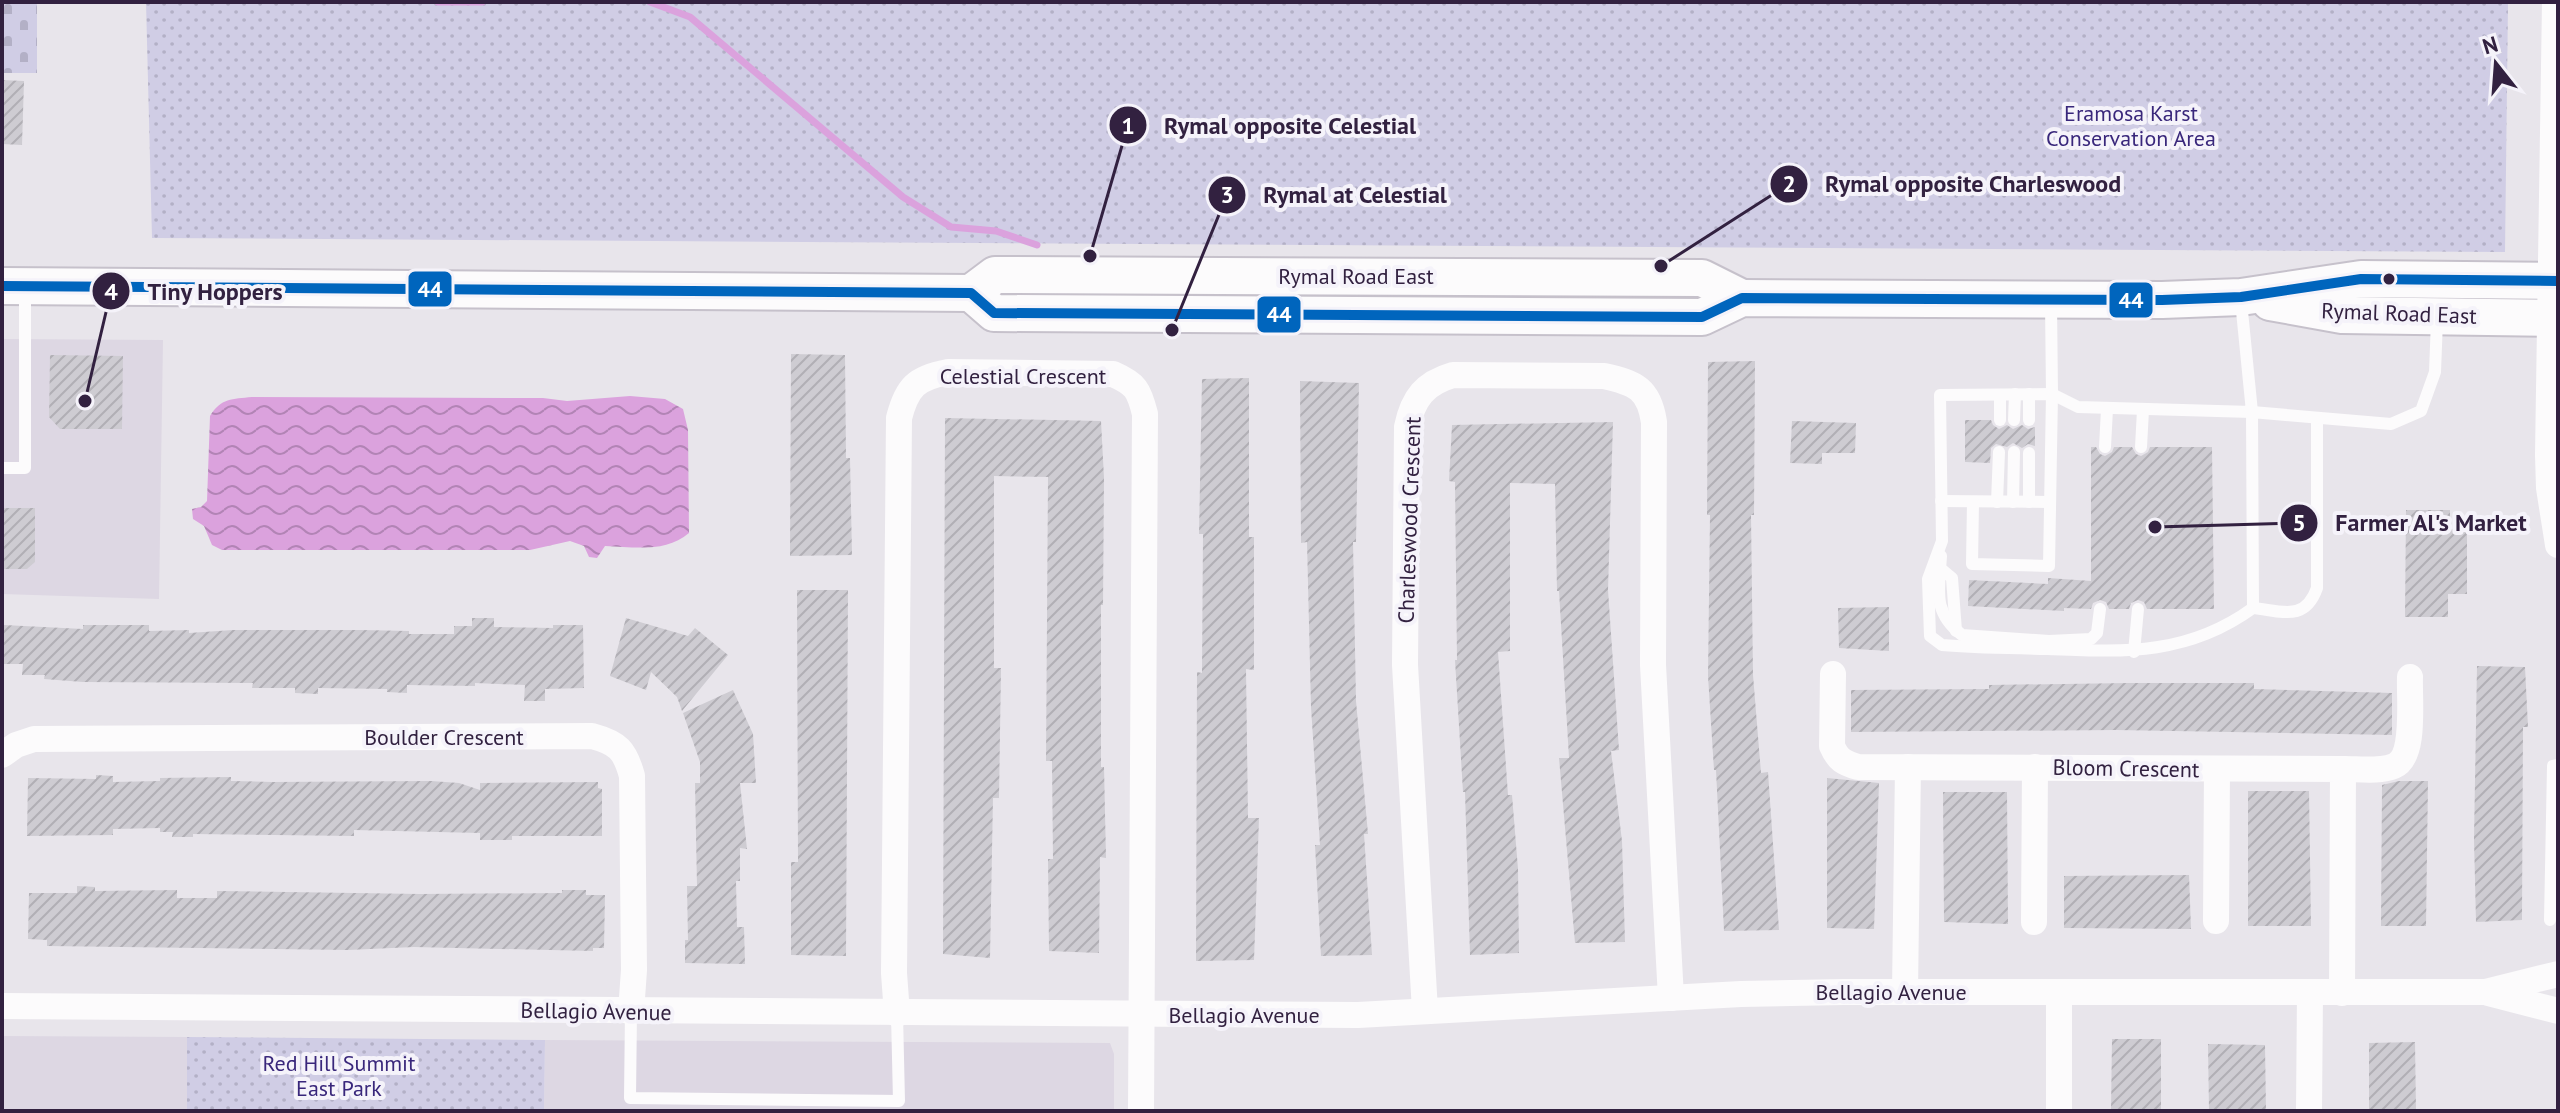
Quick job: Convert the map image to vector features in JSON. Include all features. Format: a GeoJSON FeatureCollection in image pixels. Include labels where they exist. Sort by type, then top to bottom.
{"type":"FeatureCollection","features":[{"type":"Feature","properties":{"kind":"main road","name":"Rymal Road East"},"geometry":{"type":"LineString","coordinates":[[14,286],[971,293],[995,275],[1702,278],[1742,298],[2051,300],[2241,297],[2361,279],[2554,280]]}},
{"type":"Feature","properties":{"kind":"main road","name":"Rymal Road East"},"geometry":{"type":"LineString","coordinates":[[2241,297],[2342,315],[2554,318]]}},
{"type":"Feature","properties":{"kind":"street"},"geometry":{"type":"LineString","coordinates":[[2555,2],[2554,318],[2548,477],[2558,545]]}},
{"type":"Feature","properties":{"kind":"street","name":"Celestial Crescent"},"geometry":{"type":"LineString","coordinates":[[897,1014],[894,973],[899,418],[904,397],[917,382],[932,375],[963,372],[1113,374],[1130,381],[1140,394],[1145,414],[1142,1014]]}},
{"type":"Feature","properties":{"kind":"street","name":"Charleswood Crescent"},"geometry":{"type":"LineString","coordinates":[[1425,1011],[1405,665],[1407,427],[1411,408],[1420,393],[1437,380],[1453,375],[1604,376],[1627,381],[1641,390],[1651,402],[1654,422],[1653,665],[1671,998]]}},
{"type":"Feature","properties":{"kind":"street","name":"Bloom Crescent"},"geometry":{"type":"LineString","coordinates":[[1833,674],[1832,746],[1836,756],[1844,763],[1858,767],[2217,769],[2394,766],[2404,759],[2408,748],[2410,677]]}},
{"type":"Feature","properties":{"kind":"street","name":"Boulder Crescent"},"geometry":{"type":"LineString","coordinates":[[2,755],[16,745],[34,739],[592,736],[612,742],[627,760],[632,776],[634,970],[631,1012]]}},
{"type":"Feature","properties":{"kind":"street"},"geometry":{"type":"LineString","coordinates":[[1905,991],[1908,767]]}},
{"type":"Feature","properties":{"kind":"street"},"geometry":{"type":"LineString","coordinates":[[2034,922],[2035,767]]}},
{"type":"Feature","properties":{"kind":"street"},"geometry":{"type":"LineString","coordinates":[[2216,921],[2217,769]]}},
{"type":"Feature","properties":{"kind":"street"},"geometry":{"type":"LineString","coordinates":[[2342,993],[2343,769]]}},
{"type":"Feature","properties":{"kind":"street","name":"Bellagio Avenue"},"geometry":{"type":"LineString","coordinates":[[2,1006],[1358,1015],[1741,994],[1905,991],[2485,992],[2558,974]]}},
{"type":"Feature","properties":{"kind":"street"},"geometry":{"type":"LineString","coordinates":[[2059,992],[2059,1111]]}},
{"type":"Feature","properties":{"kind":"street","name":"Bellagio Avenue"},"geometry":{"type":"LineString","coordinates":[[2485,992],[2558,1011]]}},
{"type":"Feature","properties":{"kind":"street"},"geometry":{"type":"LineString","coordinates":[[2309,1111],[2310,993]]}},
{"type":"Feature","properties":{"kind":"street"},"geometry":{"type":"LineString","coordinates":[[1141,1111],[1142,1014]]}},
{"type":"Feature","properties":{"kind":"lane"},"geometry":{"type":"LineString","coordinates":[[2,468],[25,468],[14,286]]}},
{"type":"Feature","properties":{"kind":"lane"},"geometry":{"type":"LineString","coordinates":[[2241,297],[2252,412],[2253,608]]}},
{"type":"Feature","properties":{"kind":"lane"},"geometry":{"type":"LineString","coordinates":[[1973,502],[1972,564],[2049,566],[2051,300]]}},
{"type":"Feature","properties":{"kind":"lane"},"geometry":{"type":"LineString","coordinates":[[2100,609],[2097,633],[2091,639],[2049,641],[1962,635],[1941,612],[1940,395],[2052,394],[2078,407],[2252,412],[2391,424],[2421,411],[2435,372],[2437,316]]}},
{"type":"Feature","properties":{"kind":"lane"},"geometry":{"type":"LineString","coordinates":[[2014,420],[2015,394]]}},
{"type":"Feature","properties":{"kind":"lane"},"geometry":{"type":"LineString","coordinates":[[2029,394],[2029,420]]}},
{"type":"Feature","properties":{"kind":"lane"},"geometry":{"type":"LineString","coordinates":[[2000,395],[2000,420]]}},
{"type":"Feature","properties":{"kind":"lane"},"geometry":{"type":"LineString","coordinates":[[2105,447],[2107,409]]}},
{"type":"Feature","properties":{"kind":"lane"},"geometry":{"type":"LineString","coordinates":[[2141,447],[2143,410]]}},
{"type":"Feature","properties":{"kind":"lane"},"geometry":{"type":"LineString","coordinates":[[1942,541],[1928,579],[1930,636],[1942,645],[2134,652],[2177,644],[2234,621],[2253,608],[2297,613],[2312,604],[2317,588],[2317,418]]}},
{"type":"Feature","properties":{"kind":"lane"},"geometry":{"type":"LineString","coordinates":[[1997,502],[1999,452]]}},
{"type":"Feature","properties":{"kind":"lane"},"geometry":{"type":"LineString","coordinates":[[2013,502],[2014,452]]}},
{"type":"Feature","properties":{"kind":"lane"},"geometry":{"type":"LineString","coordinates":[[2029,453],[2029,502]]}},
{"type":"Feature","properties":{"kind":"lane"},"geometry":{"type":"LineString","coordinates":[[1941,501],[2050,502]]}},
{"type":"Feature","properties":{"kind":"lane"},"geometry":{"type":"LineString","coordinates":[[2134,652],[2138,609]]}},
{"type":"Feature","properties":{"kind":"lane"},"geometry":{"type":"LineString","coordinates":[[2550,920],[2553,766],[2558,765]]}},
{"type":"Feature","properties":{"kind":"lane"},"geometry":{"type":"LineString","coordinates":[[631,1012],[630,1098],[899,1101],[897,1014]]}},
{"type":"Feature","properties":{"kind":"shaded area"},"geometry":{"type":"Polygon","coordinates":[[[2,339],[163,340],[159,599],[2,594],[2,339]]]}},
{"type":"Feature","properties":{"kind":"shaded area"},"geometry":{"type":"Polygon","coordinates":[[[2,1036],[187,1037],[187,1111],[2,1111],[2,1036]]]}},
{"type":"Feature","properties":{"kind":"shaded area"},"geometry":{"type":"Polygon","coordinates":[[[545,1040],[1110,1043],[1114,1054],[1114,1111],[544,1111],[545,1040]]]}},
{"type":"Feature","properties":{"kind":"green space"},"geometry":{"type":"Polygon","coordinates":[[[2,2],[37,2],[37,73],[2,73],[2,2]]]}},
{"type":"Feature","properties":{"kind":"green space","name":"Eramosa Karst Conservation Area"},"geometry":{"type":"Polygon","coordinates":[[[146,2],[2508,2],[2505,252],[152,238],[146,2]]]}},
{"type":"Feature","properties":{"kind":"green space","name":"Red Hill Summit East Park"},"geometry":{"type":"Polygon","coordinates":[[[187,1037],[545,1040],[544,1111],[187,1111],[187,1037]]]}},
{"type":"Feature","properties":{"kind":"water"},"geometry":{"type":"Polygon","coordinates":[[[630,396],[665,399],[683,409],[688,430],[689,533],[670,544],[605,546],[597,558],[589,557],[584,546],[570,541],[530,550],[222,550],[212,545],[204,526],[193,519],[192,509],[201,507],[207,501],[210,416],[228,400],[252,397],[543,398],[567,401],[630,396]]]}},
{"type":"Feature","properties":{"kind":"building"},"geometry":{"type":"Polygon","coordinates":[[[2,80],[24,81],[22,145],[2,144],[2,80]]]}},
{"type":"Feature","properties":{"kind":"building"},"geometry":{"type":"Polygon","coordinates":[[[791,354],[845,355],[846,458],[850,458],[852,555],[790,556],[791,354]]]}},
{"type":"Feature","properties":{"kind":"building"},"geometry":{"type":"Polygon","coordinates":[[[50,355],[123,356],[122,429],[60,429],[49,417],[50,355]]]}},
{"type":"Feature","properties":{"kind":"building"},"geometry":{"type":"Polygon","coordinates":[[[1755,361],[1754,515],[1751,515],[1753,675],[1761,773],[1768,772],[1779,930],[1724,931],[1708,676],[1708,362],[1755,361]]]}},
{"type":"Feature","properties":{"kind":"building"},"geometry":{"type":"Polygon","coordinates":[[[1249,378],[1249,537],[1254,537],[1254,670],[1246,669],[1248,818],[1259,818],[1254,960],[1196,961],[1197,672],[1202,673],[1203,534],[1199,534],[1202,379],[1249,378]]]}},
{"type":"Feature","properties":{"kind":"building"},"geometry":{"type":"Polygon","coordinates":[[[1300,381],[1359,383],[1356,542],[1353,542],[1356,701],[1368,834],[1364,834],[1372,955],[1321,956],[1315,845],[1320,845],[1311,707],[1307,542],[1301,543],[1300,381]]]}},
{"type":"Feature","properties":{"kind":"building"},"geometry":{"type":"Polygon","coordinates":[[[945,418],[1101,421],[1104,478],[1101,767],[1104,767],[1106,858],[1100,857],[1099,953],[1049,951],[1048,859],[1053,859],[1052,761],[1046,761],[1048,477],[994,476],[994,668],[1001,668],[999,798],[993,798],[990,958],[943,954],[945,418]]]}},
{"type":"Feature","properties":{"kind":"building"},"geometry":{"type":"Polygon","coordinates":[[[1965,420],[1991,420],[1999,429],[2007,425],[2013,429],[2022,425],[2028,429],[2035,427],[2035,446],[2028,444],[2022,448],[2013,443],[2007,447],[1996,444],[1991,448],[1990,463],[1965,462],[1965,420]]]}},
{"type":"Feature","properties":{"kind":"building"},"geometry":{"type":"Polygon","coordinates":[[[1792,421],[1856,423],[1855,453],[1822,453],[1822,464],[1790,463],[1792,421]]]}},
{"type":"Feature","properties":{"kind":"building"},"geometry":{"type":"Polygon","coordinates":[[[1613,422],[1608,590],[1619,750],[1611,751],[1622,841],[1625,942],[1575,943],[1559,758],[1569,758],[1557,591],[1555,484],[1510,483],[1510,651],[1498,652],[1508,795],[1512,795],[1518,869],[1519,953],[1470,955],[1465,792],[1455,660],[1455,482],[1449,481],[1452,425],[1613,422]]]}},
{"type":"Feature","properties":{"kind":"building"},"geometry":{"type":"Polygon","coordinates":[[[2091,447],[2096,447],[2105,456],[2114,447],[2132,447],[2141,456],[2150,447],[2212,447],[2214,609],[2147,609],[2144,602],[2138,600],[2131,603],[2129,609],[2109,609],[2106,602],[2100,600],[2093,603],[2091,609],[2064,608],[2064,611],[1968,606],[1969,580],[2048,584],[2048,578],[2091,581],[2091,447]]]}},
{"type":"Feature","properties":{"kind":"building"},"geometry":{"type":"Polygon","coordinates":[[[2,508],[35,508],[35,562],[27,569],[2,569],[2,508]]]}},
{"type":"Feature","properties":{"kind":"building"},"geometry":{"type":"Polygon","coordinates":[[[2406,510],[2450,510],[2450,529],[2467,529],[2467,594],[2448,594],[2448,617],[2405,617],[2406,510]]]}},
{"type":"Feature","properties":{"kind":"building"},"geometry":{"type":"Polygon","coordinates":[[[797,590],[848,590],[846,956],[791,955],[791,862],[798,862],[797,590]]]}},
{"type":"Feature","properties":{"kind":"building"},"geometry":{"type":"Polygon","coordinates":[[[1889,607],[1889,651],[1839,648],[1838,608],[1889,607]]]}},
{"type":"Feature","properties":{"kind":"building"},"geometry":{"type":"Polygon","coordinates":[[[472,618],[494,618],[494,627],[583,625],[584,688],[545,689],[545,701],[524,701],[525,685],[475,683],[475,686],[407,685],[407,693],[387,692],[387,689],[318,688],[318,694],[295,693],[295,688],[252,688],[253,683],[44,679],[45,675],[22,675],[23,664],[3,664],[4,625],[83,629],[83,625],[149,625],[149,631],[189,630],[189,633],[361,630],[454,634],[454,626],[472,626],[472,618]]]}},
{"type":"Feature","properties":{"kind":"building"},"geometry":{"type":"Polygon","coordinates":[[[626,618],[688,636],[695,628],[728,655],[682,711],[677,697],[651,672],[646,690],[610,676],[626,618]]]}},
{"type":"Feature","properties":{"kind":"building"},"geometry":{"type":"Polygon","coordinates":[[[2477,666],[2525,667],[2528,727],[2523,727],[2522,920],[2476,922],[2477,666]]]}},
{"type":"Feature","properties":{"kind":"building"},"geometry":{"type":"Polygon","coordinates":[[[2254,683],[2254,689],[2392,693],[2392,735],[2116,730],[1851,732],[1851,690],[1989,689],[1989,685],[2254,683]]]}},
{"type":"Feature","properties":{"kind":"building"},"geometry":{"type":"Polygon","coordinates":[[[733,690],[753,734],[756,783],[740,783],[747,849],[740,848],[740,881],[736,881],[737,927],[744,927],[745,964],[685,963],[685,940],[688,940],[687,886],[697,886],[695,783],[700,783],[700,762],[683,713],[733,690]]]}},
{"type":"Feature","properties":{"kind":"building"},"geometry":{"type":"Polygon","coordinates":[[[96,775],[113,776],[113,782],[231,777],[231,781],[272,782],[431,781],[459,783],[480,790],[480,783],[598,782],[598,788],[602,789],[602,836],[512,836],[512,840],[480,840],[480,833],[354,830],[354,836],[193,834],[193,837],[172,837],[173,832],[160,832],[160,828],[113,829],[113,835],[27,836],[28,778],[96,779],[96,775]]]}},
{"type":"Feature","properties":{"kind":"building"},"geometry":{"type":"Polygon","coordinates":[[[1827,778],[1879,783],[1874,929],[1827,928],[1827,778]]]}},
{"type":"Feature","properties":{"kind":"building"},"geometry":{"type":"Polygon","coordinates":[[[2399,781],[2428,781],[2426,926],[2381,926],[2382,785],[2399,781]]]}},
{"type":"Feature","properties":{"kind":"building"},"geometry":{"type":"Polygon","coordinates":[[[2248,791],[2309,791],[2311,926],[2248,926],[2248,791]]]}},
{"type":"Feature","properties":{"kind":"building"},"geometry":{"type":"Polygon","coordinates":[[[1943,792],[2007,792],[2008,924],[1944,922],[1943,792]]]}},
{"type":"Feature","properties":{"kind":"building"},"geometry":{"type":"Polygon","coordinates":[[[2189,875],[2191,929],[2064,928],[2064,876],[2189,875]]]}},
{"type":"Feature","properties":{"kind":"building"},"geometry":{"type":"Polygon","coordinates":[[[77,886],[95,887],[95,891],[177,890],[177,898],[217,898],[217,891],[420,894],[562,893],[562,890],[586,890],[586,895],[605,895],[604,948],[593,948],[593,951],[47,946],[47,940],[28,939],[29,893],[77,893],[77,886]]]}},
{"type":"Feature","properties":{"kind":"building"},"geometry":{"type":"Polygon","coordinates":[[[2112,1039],[2161,1039],[2161,1111],[2111,1111],[2112,1039]]]}},
{"type":"Feature","properties":{"kind":"building"},"geometry":{"type":"Polygon","coordinates":[[[2415,1042],[2416,1111],[2369,1111],[2369,1043],[2415,1042]]]}},
{"type":"Feature","properties":{"kind":"building"},"geometry":{"type":"Polygon","coordinates":[[[2208,1044],[2265,1045],[2266,1111],[2209,1111],[2208,1044]]]}},
{"type":"Feature","properties":{"kind":"waterway"},"geometry":{"type":"LineString","coordinates":[[438,2],[482,2]]}},
{"type":"Feature","properties":{"kind":"waterway"},"geometry":{"type":"LineString","coordinates":[[650,2],[690,17],[903,197],[951,227],[996,231],[1037,245]]}},
{"type":"Feature","properties":{"kind":"transit line","name":"44"},"geometry":{"type":"LineString","coordinates":[[2,286],[971,293],[994,313],[1702,317],[1742,298],[2162,300],[2241,297],[2361,279],[2558,281]]}},
{"type":"Feature","properties":{"kind":"place","name":"Rymal opposite Celestial"},"geometry":{"type":"Point","coordinates":[1090,256]}},
{"type":"Feature","properties":{"kind":"place","name":"Rymal opposite Charleswood"},"geometry":{"type":"Point","coordinates":[1661,266]}},
{"type":"Feature","properties":{"kind":"place","name":"Rymal at Celestial"},"geometry":{"type":"Point","coordinates":[1172,330]}},
{"type":"Feature","properties":{"kind":"place","name":"Tiny Hoppers"},"geometry":{"type":"Point","coordinates":[85,401]}},
{"type":"Feature","properties":{"kind":"place","name":"Farmer Al's Market"},"geometry":{"type":"Point","coordinates":[2155,527]}}]}
